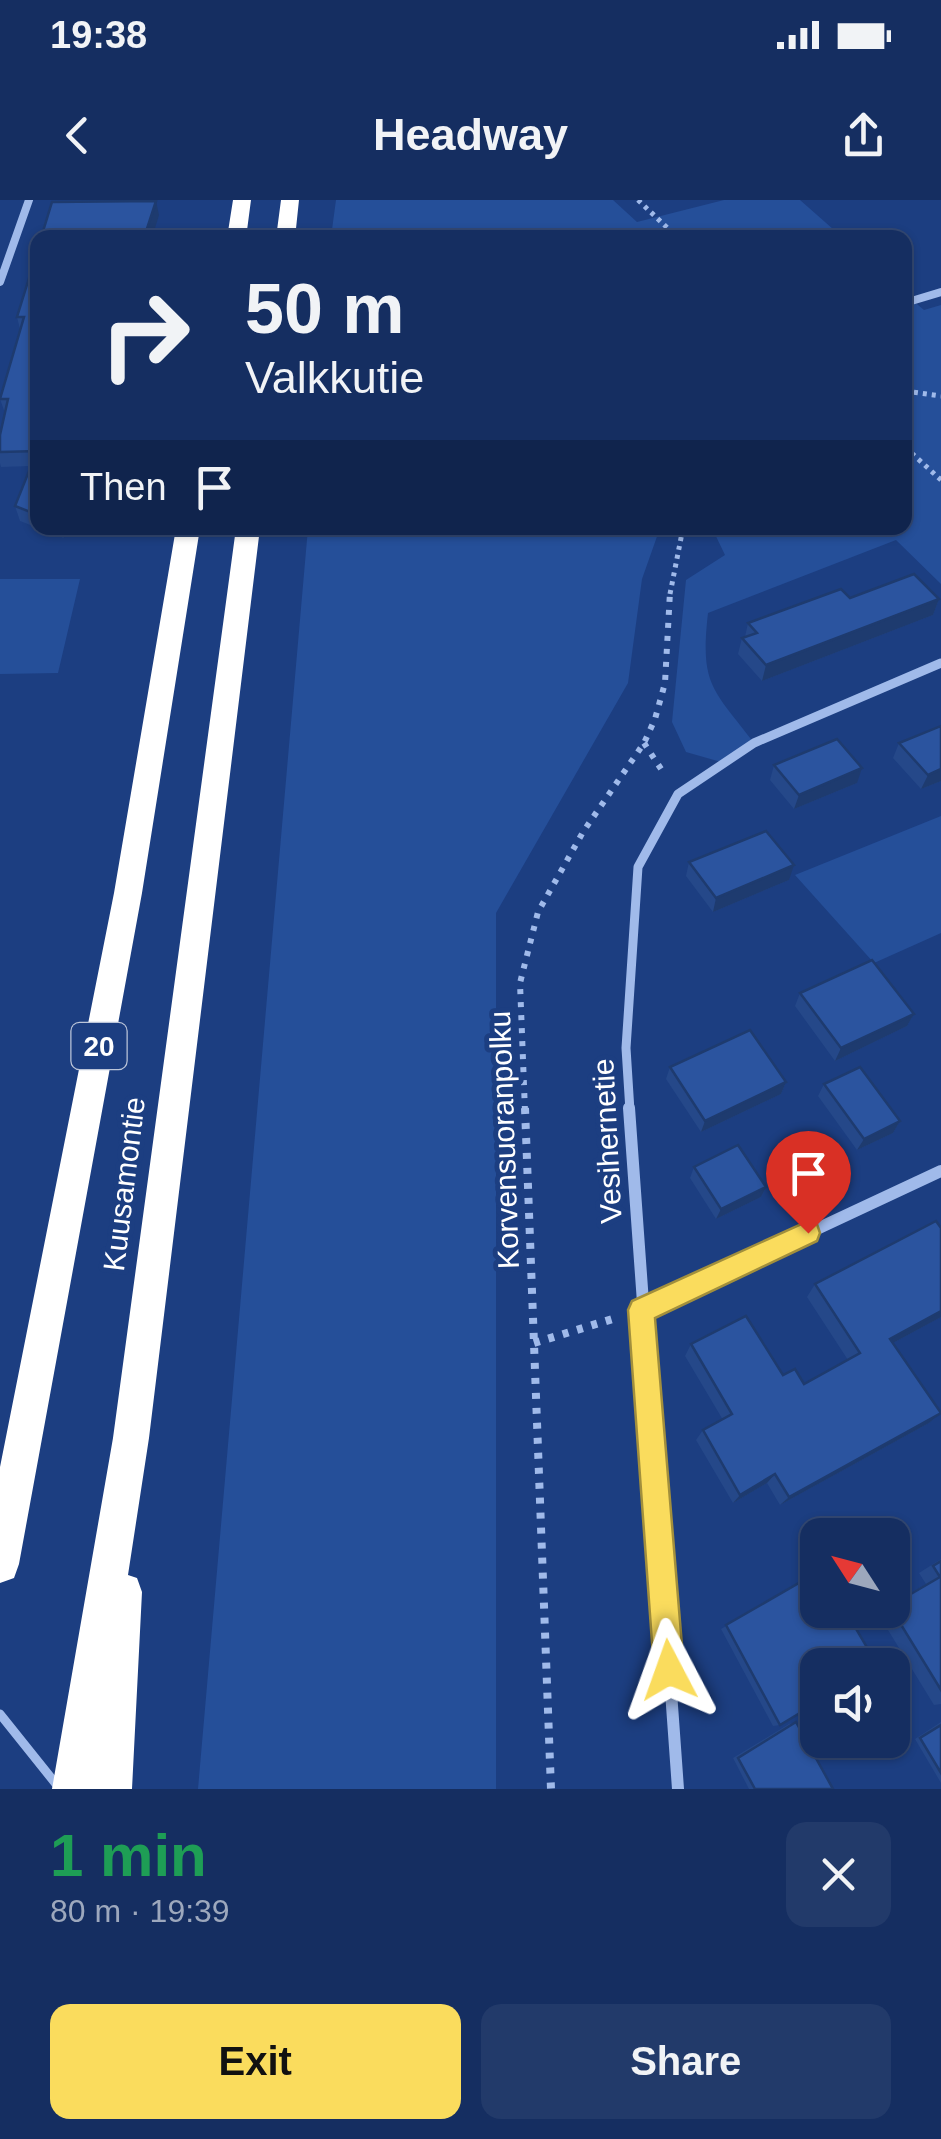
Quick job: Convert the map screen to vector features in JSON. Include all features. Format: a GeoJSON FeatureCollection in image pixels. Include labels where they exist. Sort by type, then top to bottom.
{"type":"FeatureCollection","features":[{"type":"Feature","properties":{"kind":"highway"},"geometry":{"type":"LineString","coordinates":[[237,230],[242,200]]}},
{"type":"Feature","properties":{"kind":"highway"},"geometry":{"type":"LineString","coordinates":[[287,230],[290,200]]}},
{"type":"Feature","properties":{"kind":"highway","name":"Kuusamontie"},"geometry":{"type":"LineString","coordinates":[[0,1564],[128,893],[187,535]]}},
{"type":"Feature","properties":{"kind":"highway","name":"Kuusamontie"},"geometry":{"type":"LineString","coordinates":[[73,1789],[132,1438],[247,535]]}},
{"type":"Feature","properties":{"kind":"highway"},"geometry":{"type":"LineString","coordinates":[[111,1789],[132,1438]]}},
{"type":"Feature","properties":{"kind":"street"},"geometry":{"type":"LineString","coordinates":[[0,282],[29,200]]}},
{"type":"Feature","properties":{"kind":"street"},"geometry":{"type":"LineString","coordinates":[[912,301],[941,292]]}},
{"type":"Feature","properties":{"kind":"street","name":"Vesihernetie"},"geometry":{"type":"LineString","coordinates":[[678,1789],[641,1310],[626,1048],[638,867],[678,794],[754,743],[941,663]]}},
{"type":"Feature","properties":{"kind":"street"},"geometry":{"type":"LineString","coordinates":[[641,1310],[941,1171]]}},
{"type":"Feature","properties":{"kind":"lane"},"geometry":{"type":"LineString","coordinates":[[0,1714],[60,1789]]}},
{"type":"Feature","properties":{"kind":"path"},"geometry":{"type":"LineString","coordinates":[[638,200],[670,230]]}},
{"type":"Feature","properties":{"kind":"path"},"geometry":{"type":"LineString","coordinates":[[912,392],[941,396]]}},
{"type":"Feature","properties":{"kind":"path"},"geometry":{"type":"LineString","coordinates":[[912,453],[941,480]]}},
{"type":"Feature","properties":{"kind":"path","name":"Korvensuoranpolku"},"geometry":{"type":"LineString","coordinates":[[551,1789],[520,983],[538,912],[583,832],[644,743],[665,683],[669,597],[682,535]]}},
{"type":"Feature","properties":{"kind":"path"},"geometry":{"type":"LineString","coordinates":[[644,743],[678,794]]}},
{"type":"Feature","properties":{"kind":"path"},"geometry":{"type":"LineString","coordinates":[[534,1343],[641,1310]]}},
{"type":"Feature","properties":{"kind":"shaded area"},"geometry":{"type":"Polygon","coordinates":[[[336,200],[613,200],[637,222],[724,200],[800,200],[834,230],[332,230],[336,200]]]}},
{"type":"Feature","properties":{"kind":"shaded area"},"geometry":{"type":"Polygon","coordinates":[[[912,300],[924,310],[941,305],[941,584],[896,540],[708,613],[706,656],[712,684],[754,743],[721,762],[686,752],[672,722],[686,580],[725,555],[715,535],[912,535],[912,300]]]}},
{"type":"Feature","properties":{"kind":"shaded area"},"geometry":{"type":"Polygon","coordinates":[[[307,535],[658,535],[642,579],[628,683],[496,913],[496,1789],[198,1789],[307,535]]]}},
{"type":"Feature","properties":{"kind":"shaded area"},"geometry":{"type":"Polygon","coordinates":[[[0,579],[80,579],[58,673],[0,674],[0,579]]]}},
{"type":"Feature","properties":{"kind":"shaded area"},"geometry":{"type":"Polygon","coordinates":[[[941,816],[941,933],[874,963],[795,875],[941,816]]]}},
{"type":"Feature","properties":{"kind":"building"},"geometry":{"type":"Polygon","coordinates":[[[156,201],[147,230],[43,230],[52,202],[156,201]]]}},
{"type":"Feature","properties":{"kind":"building"},"geometry":{"type":"Polygon","coordinates":[[[30,275],[30,451],[0,452],[8,399],[0,399],[24,317],[17,317],[30,275]]]}},
{"type":"Feature","properties":{"kind":"building"},"geometry":{"type":"Polygon","coordinates":[[[30,468],[30,512],[15,506],[30,468]]]}},
{"type":"Feature","properties":{"kind":"building"},"geometry":{"type":"Polygon","coordinates":[[[914,574],[939,599],[766,665],[742,638],[757,633],[748,623],[841,589],[850,598],[914,574]]]}},
{"type":"Feature","properties":{"kind":"building"},"geometry":{"type":"Polygon","coordinates":[[[941,726],[941,769],[928,775],[899,743],[941,726]]]}},
{"type":"Feature","properties":{"kind":"building"},"geometry":{"type":"Polygon","coordinates":[[[837,739],[862,768],[799,795],[774,765],[837,739]]]}},
{"type":"Feature","properties":{"kind":"building"},"geometry":{"type":"Polygon","coordinates":[[[766,831],[794,865],[716,898],[689,862],[766,831]]]}},
{"type":"Feature","properties":{"kind":"building"},"geometry":{"type":"Polygon","coordinates":[[[872,960],[914,1014],[841,1048],[800,993],[872,960]]]}},
{"type":"Feature","properties":{"kind":"building"},"geometry":{"type":"Polygon","coordinates":[[[750,1030],[786,1082],[705,1121],[670,1067],[750,1030]]]}},
{"type":"Feature","properties":{"kind":"building"},"geometry":{"type":"Polygon","coordinates":[[[860,1067],[900,1121],[864,1139],[824,1084],[860,1067]]]}},
{"type":"Feature","properties":{"kind":"building"},"geometry":{"type":"Polygon","coordinates":[[[738,1145],[766,1187],[721,1209],[694,1167],[738,1145]]]}},
{"type":"Feature","properties":{"kind":"building"},"geometry":{"type":"Polygon","coordinates":[[[936,1221],[941,1228],[941,1311],[890,1339],[941,1413],[789,1497],[775,1474],[740,1495],[703,1430],[732,1414],[691,1344],[746,1316],[783,1375],[795,1369],[804,1384],[860,1353],[815,1284],[936,1221]]]}},
{"type":"Feature","properties":{"kind":"building"},"geometry":{"type":"Polygon","coordinates":[[[941,1561],[941,1690],[903,1628],[910,1628],[910,1594],[940,1577],[933,1566],[941,1561]]]}},
{"type":"Feature","properties":{"kind":"building"},"geometry":{"type":"Polygon","coordinates":[[[800,1582],[800,1628],[856,1628],[867,1648],[800,1648],[800,1713],[780,1725],[726,1625],[800,1582]]]}},
{"type":"Feature","properties":{"kind":"building"},"geometry":{"type":"Polygon","coordinates":[[[796,1722],[800,1729],[800,1758],[816,1758],[833,1789],[755,1789],[738,1758],[796,1722]]]}},
{"type":"Feature","properties":{"kind":"building"},"geometry":{"type":"Polygon","coordinates":[[[941,1725],[941,1773],[920,1738],[941,1725]]]}},
{"type":"Feature","properties":{"kind":"route"},"geometry":{"type":"LineString","coordinates":[[669,1670],[641,1310],[808,1233]]}}]}
